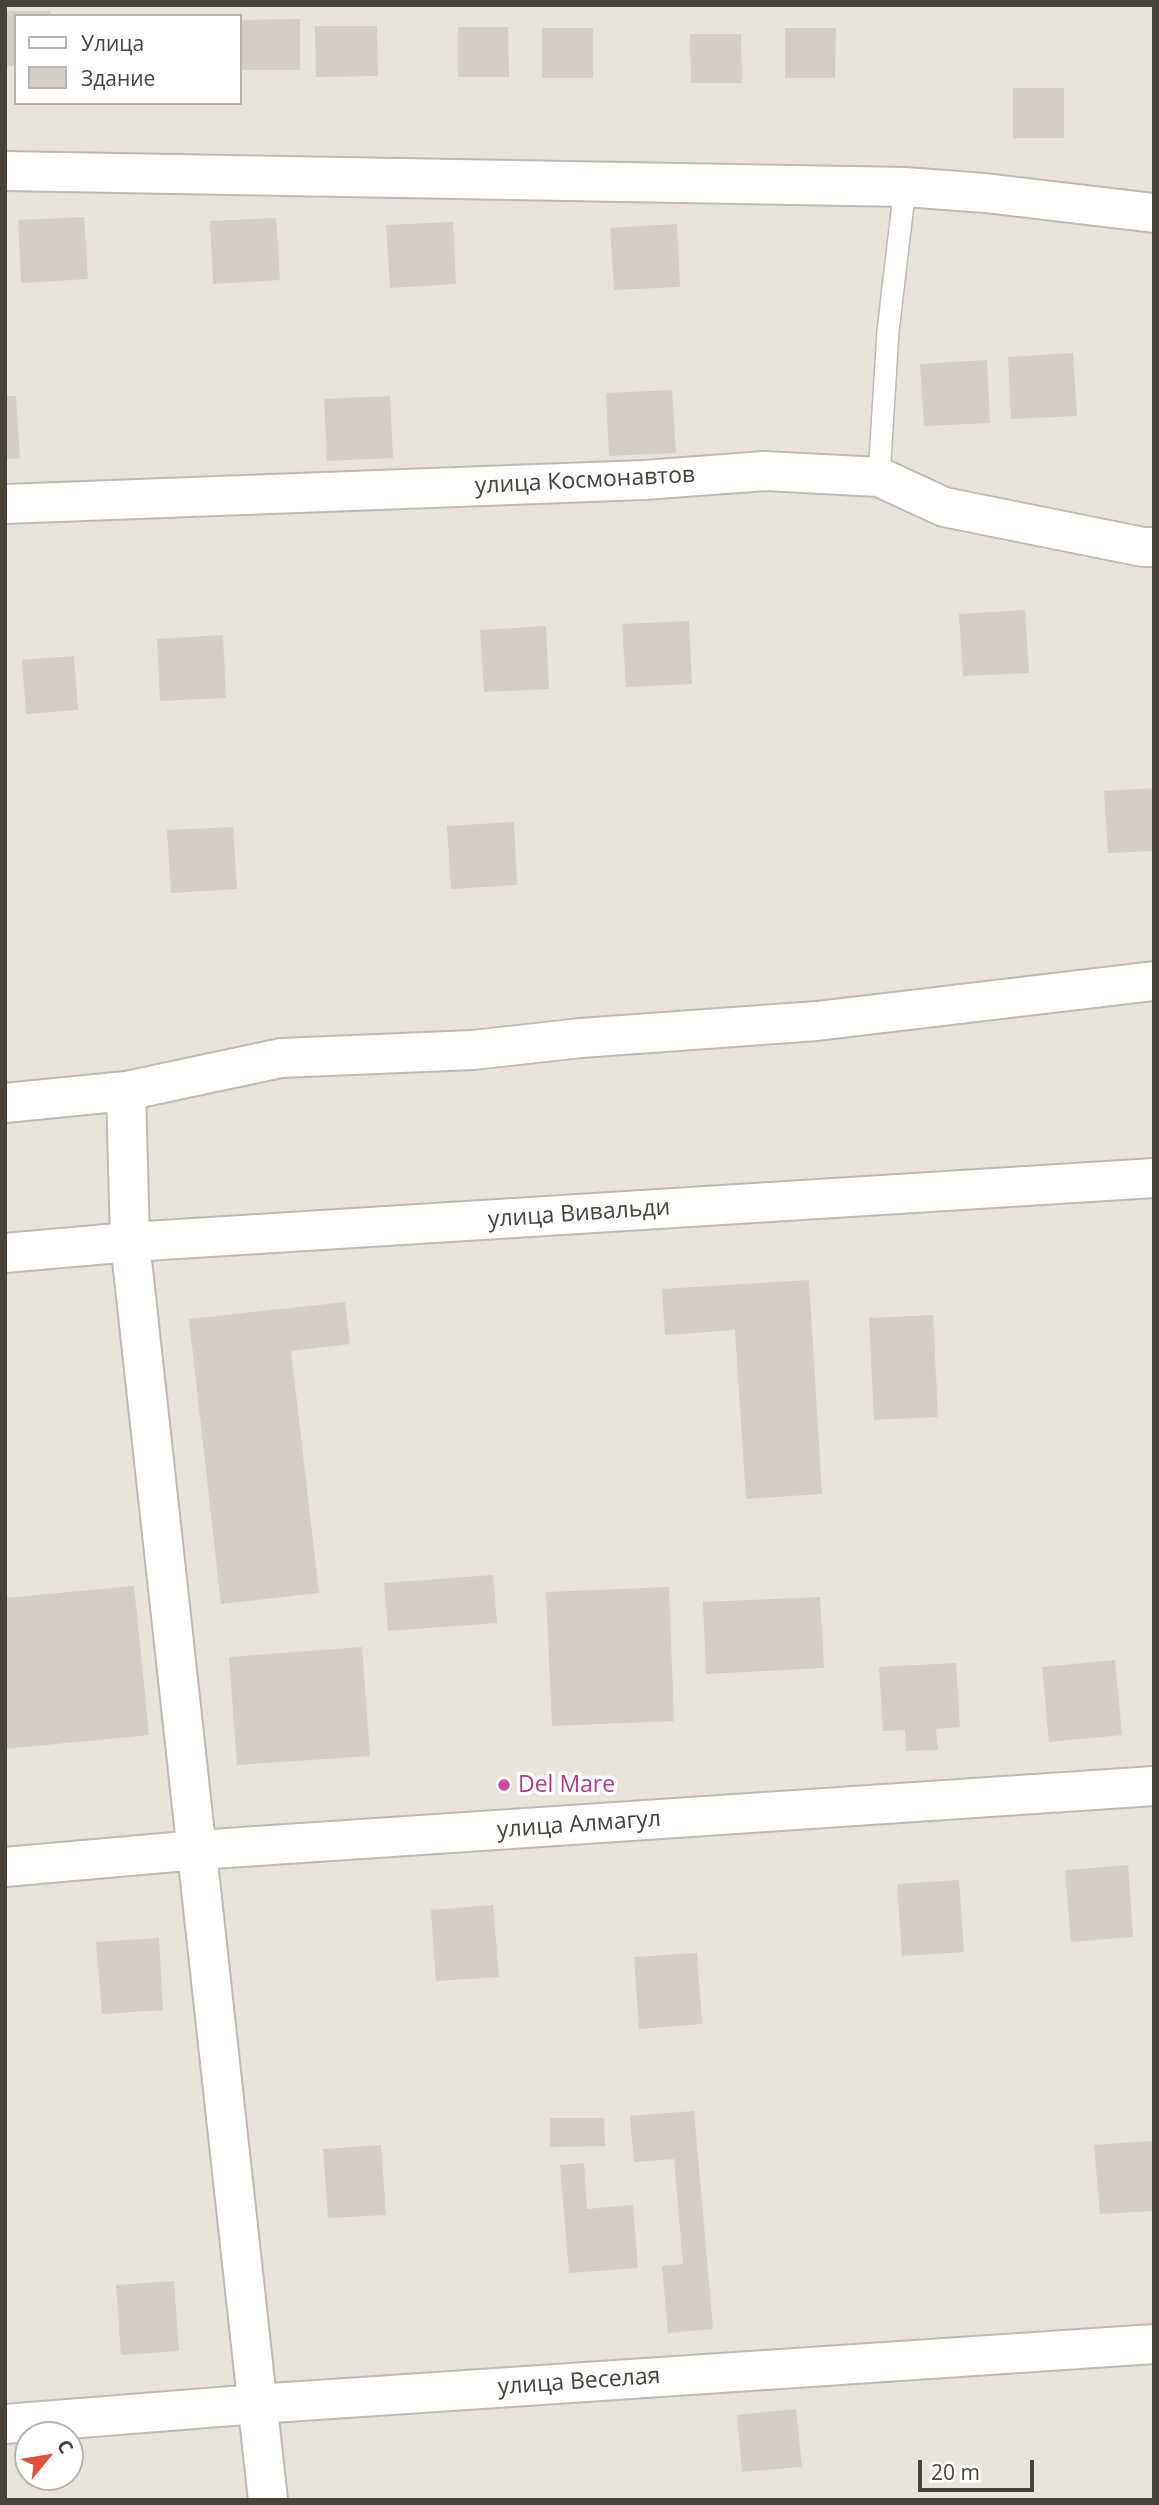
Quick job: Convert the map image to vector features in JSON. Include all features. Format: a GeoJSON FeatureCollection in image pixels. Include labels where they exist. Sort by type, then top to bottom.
{"type":"FeatureCollection","features":[{"type":"Feature","properties":{"kind":"street"},"geometry":{"type":"LineString","coordinates":[[5,170],[905,187],[985,193],[1154,213]]}},
{"type":"Feature","properties":{"kind":"street","name":"улица Космонавтов"},"geometry":{"type":"LineString","coordinates":[[5,504],[645,480],[765,471],[879,477],[944,506],[1143,547],[1154,547]]}},
{"type":"Feature","properties":{"kind":"street"},"geometry":{"type":"LineString","coordinates":[[5,1103],[126,1091],[281,1058],[473,1050],[581,1038],[817,1021],[1154,981]]}},
{"type":"Feature","properties":{"kind":"street"},"geometry":{"type":"LineString","coordinates":[[126,1091],[130,1242],[268,2500]]}},
{"type":"Feature","properties":{"kind":"street","name":"улица Вивальди"},"geometry":{"type":"LineString","coordinates":[[5,1253],[130,1242],[1154,1178]]}},
{"type":"Feature","properties":{"kind":"street","name":"улица Алмагул"},"geometry":{"type":"LineString","coordinates":[[5,1867],[197,1850],[1154,1786]]}},
{"type":"Feature","properties":{"kind":"street","name":"улица Веселая"},"geometry":{"type":"LineString","coordinates":[[5,2424],[257,2404],[1154,2344]]}},
{"type":"Feature","properties":{"kind":"lane"},"geometry":{"type":"LineString","coordinates":[[879,477],[888,331],[905,187]]}},
{"type":"Feature","properties":{"kind":"shaded area"},"geometry":{"type":"Polygon","coordinates":[[[5,5],[1154,5],[1154,2500],[5,2500],[5,5]]]}},
{"type":"Feature","properties":{"kind":"building"},"geometry":{"type":"Polygon","coordinates":[[[5,11],[50,11],[50,14],[14,14],[14,66],[5,66],[5,11]]]}},
{"type":"Feature","properties":{"kind":"building"},"geometry":{"type":"Polygon","coordinates":[[[300,19],[300,70],[242,70],[242,20],[300,19]]]}},
{"type":"Feature","properties":{"kind":"building"},"geometry":{"type":"Polygon","coordinates":[[[315,26],[377,26],[378,76],[316,77],[315,26]]]}},
{"type":"Feature","properties":{"kind":"building"},"geometry":{"type":"Polygon","coordinates":[[[458,27],[508,27],[509,77],[458,77],[458,27]]]}},
{"type":"Feature","properties":{"kind":"building"},"geometry":{"type":"Polygon","coordinates":[[[542,28],[593,28],[593,78],[542,78],[542,28]]]}},
{"type":"Feature","properties":{"kind":"building"},"geometry":{"type":"Polygon","coordinates":[[[785,28],[836,28],[835,78],[785,78],[785,28]]]}},
{"type":"Feature","properties":{"kind":"building"},"geometry":{"type":"Polygon","coordinates":[[[690,34],[741,34],[742,83],[691,83],[690,34]]]}},
{"type":"Feature","properties":{"kind":"building"},"geometry":{"type":"Polygon","coordinates":[[[1013,88],[1064,88],[1064,138],[1013,138],[1013,88]]]}},
{"type":"Feature","properties":{"kind":"building"},"geometry":{"type":"Polygon","coordinates":[[[84,217],[88,279],[21,283],[18,220],[84,217]]]}},
{"type":"Feature","properties":{"kind":"building"},"geometry":{"type":"Polygon","coordinates":[[[276,218],[280,280],[213,284],[210,221],[276,218]]]}},
{"type":"Feature","properties":{"kind":"building"},"geometry":{"type":"Polygon","coordinates":[[[453,222],[456,284],[390,288],[386,225],[453,222]]]}},
{"type":"Feature","properties":{"kind":"building"},"geometry":{"type":"Polygon","coordinates":[[[677,224],[680,287],[614,290],[610,228],[677,224]]]}},
{"type":"Feature","properties":{"kind":"building"},"geometry":{"type":"Polygon","coordinates":[[[1073,353],[1077,416],[1011,419],[1008,357],[1073,353]]]}},
{"type":"Feature","properties":{"kind":"building"},"geometry":{"type":"Polygon","coordinates":[[[987,360],[990,423],[924,426],[920,364],[987,360]]]}},
{"type":"Feature","properties":{"kind":"building"},"geometry":{"type":"Polygon","coordinates":[[[672,390],[676,453],[609,456],[606,393],[672,390]]]}},
{"type":"Feature","properties":{"kind":"building"},"geometry":{"type":"Polygon","coordinates":[[[5,396],[16,396],[20,458],[5,459],[5,396]]]}},
{"type":"Feature","properties":{"kind":"building"},"geometry":{"type":"Polygon","coordinates":[[[390,396],[393,458],[327,461],[324,399],[390,396]]]}},
{"type":"Feature","properties":{"kind":"building"},"geometry":{"type":"Polygon","coordinates":[[[1025,610],[1029,673],[963,676],[959,614],[1025,610]]]}},
{"type":"Feature","properties":{"kind":"building"},"geometry":{"type":"Polygon","coordinates":[[[689,621],[692,684],[626,687],[622,624],[689,621]]]}},
{"type":"Feature","properties":{"kind":"building"},"geometry":{"type":"Polygon","coordinates":[[[546,626],[549,689],[484,692],[480,630],[546,626]]]}},
{"type":"Feature","properties":{"kind":"building"},"geometry":{"type":"Polygon","coordinates":[[[223,635],[226,698],[160,701],[157,639],[223,635]]]}},
{"type":"Feature","properties":{"kind":"building"},"geometry":{"type":"Polygon","coordinates":[[[74,656],[78,710],[26,714],[22,660],[74,656]]]}},
{"type":"Feature","properties":{"kind":"building"},"geometry":{"type":"Polygon","coordinates":[[[1154,788],[1154,851],[1108,853],[1104,791],[1154,788]]]}},
{"type":"Feature","properties":{"kind":"building"},"geometry":{"type":"Polygon","coordinates":[[[514,822],[517,885],[451,889],[447,826],[514,822]]]}},
{"type":"Feature","properties":{"kind":"building"},"geometry":{"type":"Polygon","coordinates":[[[233,827],[237,889],[171,893],[167,830],[233,827]]]}},
{"type":"Feature","properties":{"kind":"building"},"geometry":{"type":"Polygon","coordinates":[[[809,1280],[822,1494],[746,1499],[735,1330],[665,1335],[662,1289],[809,1280]]]}},
{"type":"Feature","properties":{"kind":"building"},"geometry":{"type":"Polygon","coordinates":[[[345,1302],[350,1344],[291,1351],[319,1593],[221,1604],[189,1319],[345,1302]]]}},
{"type":"Feature","properties":{"kind":"building"},"geometry":{"type":"Polygon","coordinates":[[[933,1315],[938,1417],[874,1420],[869,1318],[933,1315]]]}},
{"type":"Feature","properties":{"kind":"building"},"geometry":{"type":"Polygon","coordinates":[[[493,1575],[497,1623],[388,1631],[384,1583],[493,1575]]]}},
{"type":"Feature","properties":{"kind":"building"},"geometry":{"type":"Polygon","coordinates":[[[134,1586],[149,1735],[5,1749],[5,1598],[134,1586]]]}},
{"type":"Feature","properties":{"kind":"building"},"geometry":{"type":"Polygon","coordinates":[[[669,1587],[674,1721],[552,1726],[546,1592],[669,1587]]]}},
{"type":"Feature","properties":{"kind":"building"},"geometry":{"type":"Polygon","coordinates":[[[820,1597],[824,1668],[706,1674],[703,1602],[820,1597]]]}},
{"type":"Feature","properties":{"kind":"building"},"geometry":{"type":"Polygon","coordinates":[[[362,1647],[370,1756],[237,1765],[229,1657],[362,1647]]]}},
{"type":"Feature","properties":{"kind":"building"},"geometry":{"type":"Polygon","coordinates":[[[1115,1660],[1122,1735],[1049,1742],[1042,1667],[1115,1660]]]}},
{"type":"Feature","properties":{"kind":"building"},"geometry":{"type":"Polygon","coordinates":[[[956,1663],[960,1727],[936,1729],[938,1750],[906,1751],[905,1730],[883,1731],[879,1667],[956,1663]]]}},
{"type":"Feature","properties":{"kind":"building"},"geometry":{"type":"Polygon","coordinates":[[[1128,1865],[1133,1937],[1071,1942],[1065,1870],[1128,1865]]]}},
{"type":"Feature","properties":{"kind":"building"},"geometry":{"type":"Polygon","coordinates":[[[959,1880],[964,1952],[902,1956],[897,1884],[959,1880]]]}},
{"type":"Feature","properties":{"kind":"building"},"geometry":{"type":"Polygon","coordinates":[[[493,1905],[499,1977],[436,1981],[431,1910],[493,1905]]]}},
{"type":"Feature","properties":{"kind":"building"},"geometry":{"type":"Polygon","coordinates":[[[159,1938],[163,2010],[102,2014],[96,1942],[159,1938]]]}},
{"type":"Feature","properties":{"kind":"building"},"geometry":{"type":"Polygon","coordinates":[[[697,1953],[702,2024],[639,2029],[634,1957],[697,1953]]]}},
{"type":"Feature","properties":{"kind":"building"},"geometry":{"type":"Polygon","coordinates":[[[694,2111],[713,2329],[668,2333],[662,2266],[683,2264],[674,2159],[634,2162],[630,2116],[694,2111]]]}},
{"type":"Feature","properties":{"kind":"building"},"geometry":{"type":"Polygon","coordinates":[[[550,2118],[604,2118],[605,2146],[550,2147],[550,2118]]]}},
{"type":"Feature","properties":{"kind":"building"},"geometry":{"type":"Polygon","coordinates":[[[1152,2141],[1154,2211],[1100,2214],[1094,2145],[1152,2141]]]}},
{"type":"Feature","properties":{"kind":"building"},"geometry":{"type":"Polygon","coordinates":[[[381,2145],[386,2215],[328,2218],[323,2149],[381,2145]]]}},
{"type":"Feature","properties":{"kind":"building"},"geometry":{"type":"Polygon","coordinates":[[[584,2163],[587,2209],[633,2205],[638,2268],[569,2273],[560,2165],[584,2163]]]}},
{"type":"Feature","properties":{"kind":"building"},"geometry":{"type":"Polygon","coordinates":[[[174,2281],[179,2351],[121,2355],[116,2285],[174,2281]]]}},
{"type":"Feature","properties":{"kind":"building"},"geometry":{"type":"Polygon","coordinates":[[[796,2409],[802,2467],[742,2472],[737,2415],[796,2409]]]}},
{"type":"Feature","properties":{"kind":"place","name":"Del Mare"},"geometry":{"type":"Point","coordinates":[504,1785]}}]}
